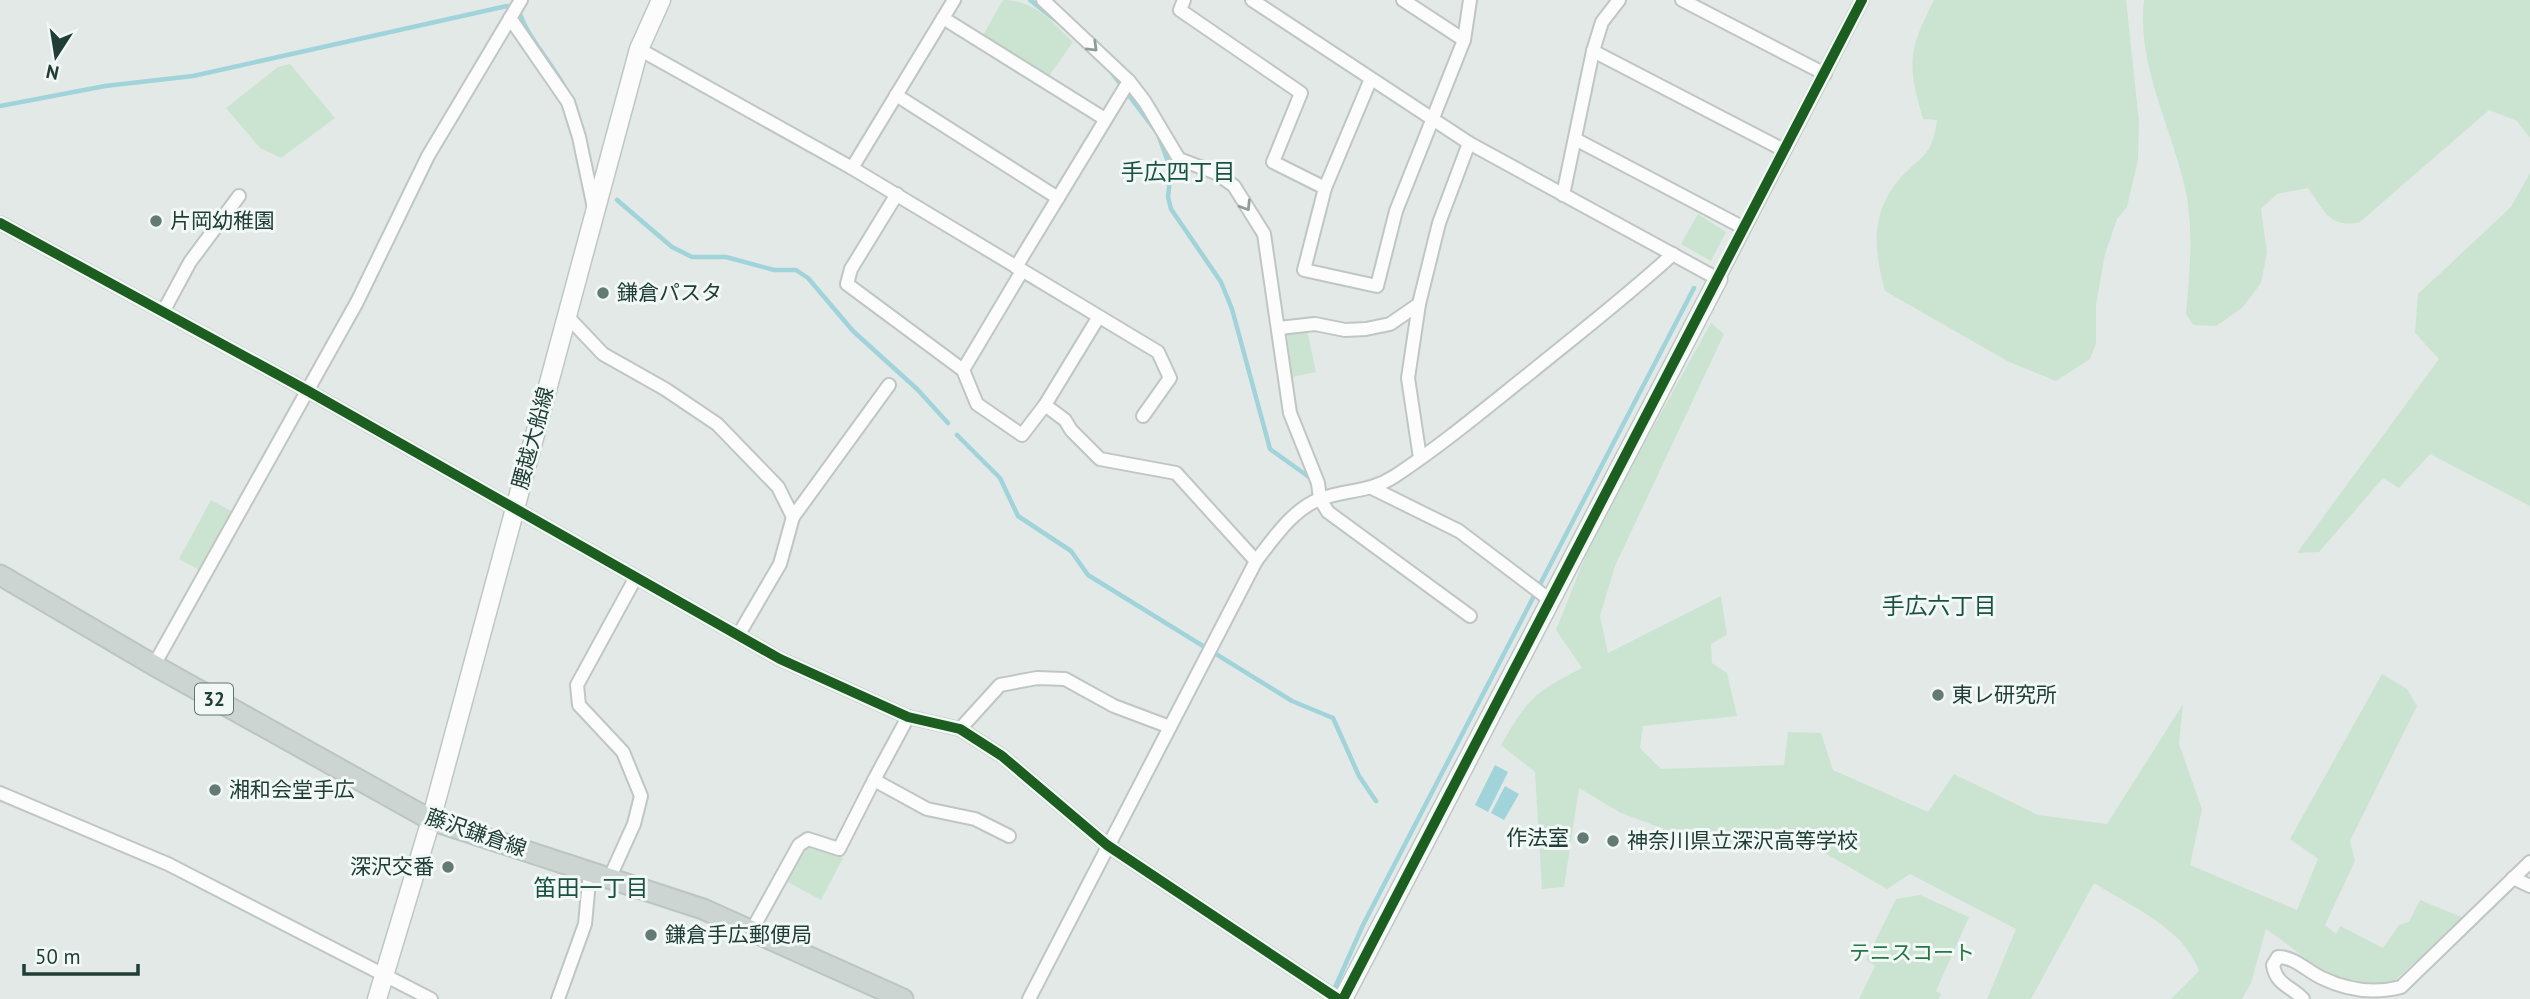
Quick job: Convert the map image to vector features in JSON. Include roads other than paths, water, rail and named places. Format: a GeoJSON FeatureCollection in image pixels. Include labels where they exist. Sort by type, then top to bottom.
{"type":"FeatureCollection","features":[{"type":"Feature","properties":{"kind":"main road","name":"腰越大船線"},"geometry":{"type":"LineString","coordinates":[[377,999],[431,820],[639,50],[662,0]]}},
{"type":"Feature","properties":{"kind":"main road"},"geometry":{"type":"LineString","coordinates":[[1341,999],[1718,279]]}},
{"type":"Feature","properties":{"kind":"main road","name":"藤沢鎌倉線"},"geometry":{"type":"LineString","coordinates":[[0,575],[153,665],[431,820],[703,908],[903,999]]}},
{"type":"Feature","properties":{"kind":"street"},"geometry":{"type":"LineString","coordinates":[[153,665],[357,302],[428,156],[521,0]]}},
{"type":"Feature","properties":{"kind":"street"},"geometry":{"type":"LineString","coordinates":[[852,168],[954,0]]}},
{"type":"Feature","properties":{"kind":"street"},"geometry":{"type":"LineString","coordinates":[[1043,0],[1129,81],[1179,159],[1216,173],[1234,186],[1264,234],[1290,413],[1318,483],[1320,499],[1328,512],[1470,616]]}},
{"type":"Feature","properties":{"kind":"street"},"geometry":{"type":"LineString","coordinates":[[1184,0],[1180,10],[1301,93],[1272,162],[1325,188]]}},
{"type":"Feature","properties":{"kind":"street"},"geometry":{"type":"LineString","coordinates":[[1252,0],[1370,81],[1469,143],[1718,279],[1861,0]]}},
{"type":"Feature","properties":{"kind":"street"},"geometry":{"type":"LineString","coordinates":[[1403,0],[1464,40]]}},
{"type":"Feature","properties":{"kind":"street"},"geometry":{"type":"LineString","coordinates":[[1370,81],[1325,188],[1304,270],[1377,286],[1396,212],[1464,40],[1470,0]]}},
{"type":"Feature","properties":{"kind":"street"},"geometry":{"type":"LineString","coordinates":[[1563,195],[1593,51],[1602,22],[1619,0]]}},
{"type":"Feature","properties":{"kind":"street"},"geometry":{"type":"LineString","coordinates":[[1682,0],[1825,74]]}},
{"type":"Feature","properties":{"kind":"street"},"geometry":{"type":"LineString","coordinates":[[510,18],[568,102],[579,137],[595,212]]}},
{"type":"Feature","properties":{"kind":"street"},"geometry":{"type":"LineString","coordinates":[[943,18],[1105,119]]}},
{"type":"Feature","properties":{"kind":"street"},"geometry":{"type":"LineString","coordinates":[[639,50],[897,194],[1158,352],[1170,378],[1143,416]]}},
{"type":"Feature","properties":{"kind":"street"},"geometry":{"type":"LineString","coordinates":[[1593,51],[1784,150]]}},
{"type":"Feature","properties":{"kind":"street"},"geometry":{"type":"LineString","coordinates":[[963,369],[1058,198],[1129,81]]}},
{"type":"Feature","properties":{"kind":"street"},"geometry":{"type":"LineString","coordinates":[[896,96],[1058,198]]}},
{"type":"Feature","properties":{"kind":"street"},"geometry":{"type":"LineString","coordinates":[[1575,139],[1744,228]]}},
{"type":"Feature","properties":{"kind":"street"},"geometry":{"type":"LineString","coordinates":[[1420,458],[1408,378],[1419,303],[1439,223],[1469,143]]}},
{"type":"Feature","properties":{"kind":"street"},"geometry":{"type":"LineString","coordinates":[[897,194],[851,269],[847,284],[963,369],[978,404],[1022,435],[1045,405],[1098,318]]}},
{"type":"Feature","properties":{"kind":"street"},"geometry":{"type":"LineString","coordinates":[[163,312],[190,262],[239,196]]}},
{"type":"Feature","properties":{"kind":"street"},"geometry":{"type":"LineString","coordinates":[[0,223],[308,391],[779,659],[908,717],[960,729],[1002,756],[1107,845],[1341,999]]}},
{"type":"Feature","properties":{"kind":"street"},"geometry":{"type":"LineString","coordinates":[[1029,999],[1256,561],[1285,525],[1320,499],[1374,489],[1420,458],[1619,303],[1673,254]]}},
{"type":"Feature","properties":{"kind":"street"},"geometry":{"type":"LineString","coordinates":[[1279,328],[1315,324],[1345,330],[1366,329],[1390,324],[1419,303]]}},
{"type":"Feature","properties":{"kind":"street"},"geometry":{"type":"LineString","coordinates":[[566,315],[603,354],[665,389],[717,424],[774,482],[793,517]]}},
{"type":"Feature","properties":{"kind":"street"},"geometry":{"type":"LineString","coordinates":[[739,634],[780,564],[793,517],[889,385]]}},
{"type":"Feature","properties":{"kind":"street"},"geometry":{"type":"LineString","coordinates":[[1045,405],[1065,420],[1071,430],[1100,459],[1176,473],[1256,561]]}},
{"type":"Feature","properties":{"kind":"street"},"geometry":{"type":"LineString","coordinates":[[1374,489],[1459,531],[1550,600]]}},
{"type":"Feature","properties":{"kind":"street"},"geometry":{"type":"LineString","coordinates":[[610,877],[634,824],[641,796],[623,752],[587,717],[579,705],[576,692],[579,678],[636,577]]}},
{"type":"Feature","properties":{"kind":"street"},"geometry":{"type":"LineString","coordinates":[[960,729],[1000,685],[1054,677],[1065,679],[1114,705],[1170,727]]}},
{"type":"Feature","properties":{"kind":"street"},"geometry":{"type":"LineString","coordinates":[[752,930],[799,845],[808,839],[839,849],[908,717]]}},
{"type":"Feature","properties":{"kind":"street"},"geometry":{"type":"LineString","coordinates":[[874,780],[927,809],[975,819],[1009,836]]}},
{"type":"Feature","properties":{"kind":"street"},"geometry":{"type":"LineString","coordinates":[[0,793],[167,864],[431,999]]}},
{"type":"Feature","properties":{"kind":"street"},"geometry":{"type":"LineString","coordinates":[[2303,999],[2285,987],[2274,975],[2273,965],[2278,957],[2287,957],[2322,978],[2350,987],[2378,993],[2401,987],[2530,862]]}},
{"type":"Feature","properties":{"kind":"street"},"geometry":{"type":"LineString","coordinates":[[558,999],[585,924],[590,871]]}},
{"type":"Feature","properties":{"kind":"street"},"geometry":{"type":"LineString","coordinates":[[2513,878],[2530,887]]}},
{"type":"Feature","properties":{"kind":"water"},"geometry":{"type":"Polygon","coordinates":[[[1495,765],[1508,772],[1488,812],[1475,805],[1495,765]]]}},
{"type":"Feature","properties":{"kind":"water"},"geometry":{"type":"Polygon","coordinates":[[[1505,786],[1519,794],[1504,820],[1491,813],[1505,786]]]}},
{"type":"Feature","properties":{"kind":"waterway"},"geometry":{"type":"LineString","coordinates":[[1030,0],[1054,19]]}},
{"type":"Feature","properties":{"kind":"waterway"},"geometry":{"type":"LineString","coordinates":[[0,106],[105,86],[193,76],[507,6],[520,14],[530,35],[568,93]]}},
{"type":"Feature","properties":{"kind":"waterway"},"geometry":{"type":"LineString","coordinates":[[1112,73],[1155,130]]}},
{"type":"Feature","properties":{"kind":"waterway"},"geometry":{"type":"LineString","coordinates":[[575,107],[583,132]]}},
{"type":"Feature","properties":{"kind":"waterway"},"geometry":{"type":"LineString","coordinates":[[1159,137],[1171,170],[1168,197],[1171,209],[1221,282],[1232,309],[1270,449],[1309,477]]}},
{"type":"Feature","properties":{"kind":"waterway"},"geometry":{"type":"LineString","coordinates":[[617,200],[672,247],[692,257],[726,257],[774,270],[796,270],[808,278],[853,331],[917,389],[948,423]]}},
{"type":"Feature","properties":{"kind":"waterway"},"geometry":{"type":"LineString","coordinates":[[1333,992],[1363,925],[1694,288]]}},
{"type":"Feature","properties":{"kind":"waterway"},"geometry":{"type":"LineString","coordinates":[[957,435],[1000,478],[1018,516],[1071,551],[1088,575],[1292,701],[1333,718],[1359,776],[1376,801]]}},
{"type":"Feature","properties":{"kind":"place","name":"片岡幼稚園"},"geometry":{"type":"Point","coordinates":[156,221]}},
{"type":"Feature","properties":{"kind":"place","name":"鎌倉パスタ"},"geometry":{"type":"Point","coordinates":[603,293]}},
{"type":"Feature","properties":{"kind":"place","name":"東レ研究所"},"geometry":{"type":"Point","coordinates":[1938,695]}},
{"type":"Feature","properties":{"kind":"place","name":"湘和会堂手広"},"geometry":{"type":"Point","coordinates":[215,790]}},
{"type":"Feature","properties":{"kind":"place","name":"作法室"},"geometry":{"type":"Point","coordinates":[1583,838]}},
{"type":"Feature","properties":{"kind":"place","name":"神奈川県立深沢高等学校"},"geometry":{"type":"Point","coordinates":[1613,841]}},
{"type":"Feature","properties":{"kind":"place","name":"深沢交番"},"geometry":{"type":"Point","coordinates":[448,867]}},
{"type":"Feature","properties":{"kind":"place","name":"鎌倉手広郵便局"},"geometry":{"type":"Point","coordinates":[651,935]}},
{"type":"Feature","properties":{"kind":"district","name":"手広四丁目"},"geometry":{"type":"Point","coordinates":[1178,172]}},
{"type":"Feature","properties":{"kind":"district","name":"手広六丁目"},"geometry":{"type":"Point","coordinates":[1939,606]}},
{"type":"Feature","properties":{"kind":"district","name":"笛田一丁目"},"geometry":{"type":"Point","coordinates":[591,888]}},
{"type":"Feature","properties":{"kind":"park label","name":"テニスコート"},"geometry":{"type":"Point","coordinates":[1912,953]}}]}
